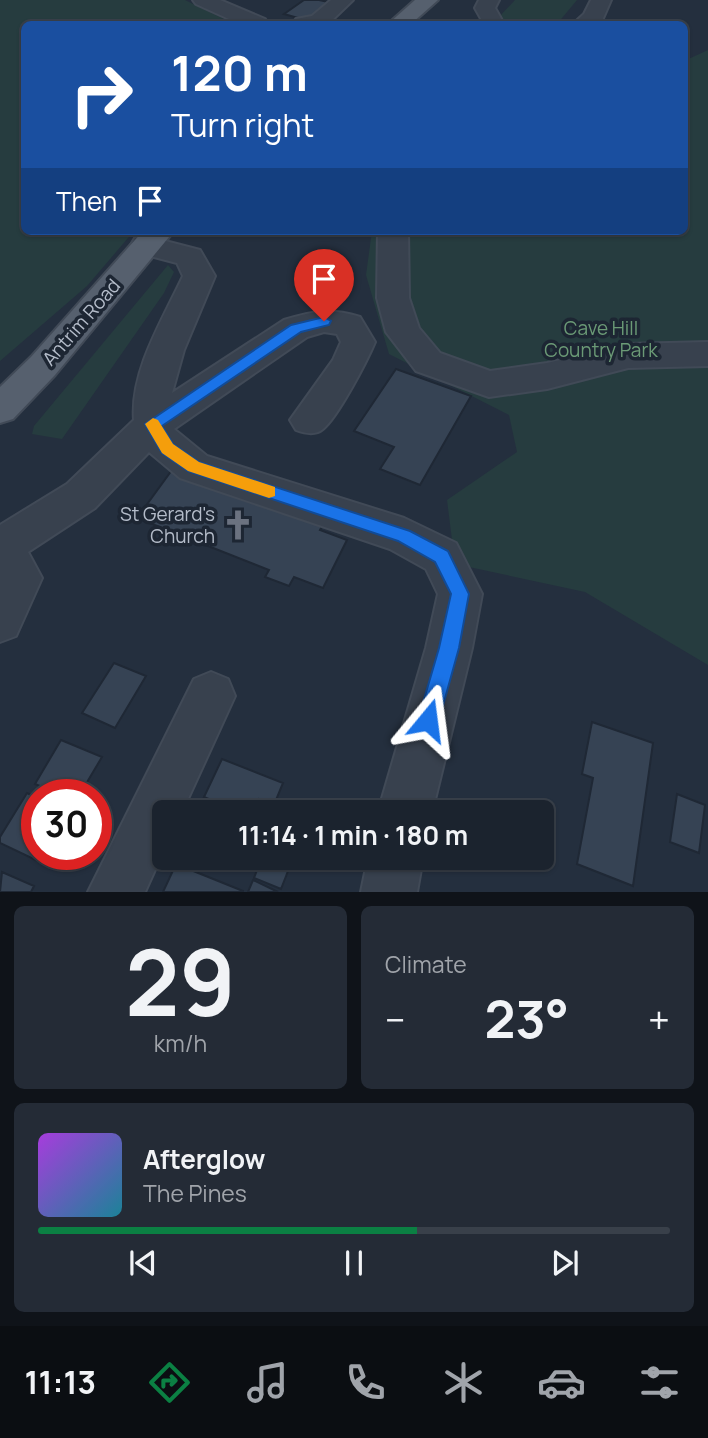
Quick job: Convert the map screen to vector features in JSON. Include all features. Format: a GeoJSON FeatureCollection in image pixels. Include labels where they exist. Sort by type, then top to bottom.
{"type":"FeatureCollection","features":[{"type":"Feature","properties":{"kind":"main road"},"geometry":{"type":"LineString","coordinates":[[402,21],[428,0]]}},
{"type":"Feature","properties":{"kind":"main road","name":"Antrim Road"},"geometry":{"type":"LineString","coordinates":[[0,409],[43,366],[152,238]]}},
{"type":"Feature","properties":{"kind":"street"},"geometry":{"type":"LineString","coordinates":[[203,0],[250,21]]}},
{"type":"Feature","properties":{"kind":"street"},"geometry":{"type":"LineString","coordinates":[[319,21],[342,0]]}},
{"type":"Feature","properties":{"kind":"street"},"geometry":{"type":"LineString","coordinates":[[489,0],[485,8],[492,21]]}},
{"type":"Feature","properties":{"kind":"street"},"geometry":{"type":"LineString","coordinates":[[588,21],[593,18],[601,0]]}},
{"type":"Feature","properties":{"kind":"street"},"geometry":{"type":"LineString","coordinates":[[393,235],[393,298],[403,332],[428,362],[488,384],[547,376],[628,356],[708,354]]}},
{"type":"Feature","properties":{"kind":"street"},"geometry":{"type":"LineString","coordinates":[[152,238],[189,257],[199,276],[155,383],[153,424],[168,449],[194,467],[404,536],[441,556],[460,594],[449,648],[408,800]]}},
{"type":"Feature","properties":{"kind":"street"},"geometry":{"type":"LineString","coordinates":[[0,621],[20,578],[1,545],[81,496],[153,424],[296,328],[324,321],[348,325],[358,342],[348,365],[309,420]]}},
{"type":"Feature","properties":{"kind":"street"},"geometry":{"type":"LineString","coordinates":[[116,892],[211,696]]}},
{"type":"Feature","properties":{"kind":"street"},"geometry":{"type":"LineString","coordinates":[[389,892],[394,870]]}},
{"type":"Feature","properties":{"kind":"green space"},"geometry":{"type":"Polygon","coordinates":[[[0,0],[185,0],[228,21],[21,21],[21,235],[131,235],[87,286],[0,361],[0,0]]]}},
{"type":"Feature","properties":{"kind":"green space"},"geometry":{"type":"Polygon","coordinates":[[[515,0],[577,0],[560,21],[512,21],[498,18],[515,0]]]}},
{"type":"Feature","properties":{"kind":"green space","name":"Cave Hill Country Park"},"geometry":{"type":"Polygon","coordinates":[[[708,50],[708,665],[585,592],[455,564],[447,500],[517,452],[509,415],[389,354],[366,275],[371,235],[688,235],[688,59],[708,50]]]}},
{"type":"Feature","properties":{"kind":"green space"},"geometry":{"type":"Polygon","coordinates":[[[168,265],[174,272],[164,293],[62,439],[32,434],[34,426],[168,265]]]}},
{"type":"Feature","properties":{"kind":"building"},"geometry":{"type":"Polygon","coordinates":[[[304,0],[333,3],[305,20],[284,14],[304,0]]]}},
{"type":"Feature","properties":{"kind":"building"},"geometry":{"type":"Polygon","coordinates":[[[396,369],[471,396],[420,485],[380,469],[394,447],[354,431],[396,369]]]}},
{"type":"Feature","properties":{"kind":"building","name":"St Gerard's Church"},"geometry":{"type":"Polygon","coordinates":[[[172,470],[325,521],[320,530],[347,540],[323,588],[294,577],[289,586],[265,577],[269,570],[137,518],[172,470]]]}},
{"type":"Feature","properties":{"kind":"building"},"geometry":{"type":"Polygon","coordinates":[[[114,663],[146,676],[115,728],[82,713],[114,663]]]}},
{"type":"Feature","properties":{"kind":"building"},"geometry":{"type":"Polygon","coordinates":[[[592,722],[653,743],[633,886],[577,864],[593,778],[582,774],[592,722]]]}},
{"type":"Feature","properties":{"kind":"building"},"geometry":{"type":"Polygon","coordinates":[[[61,740],[102,757],[89,779],[38,779],[61,740]]]}},
{"type":"Feature","properties":{"kind":"building"},"geometry":{"type":"Polygon","coordinates":[[[222,759],[283,783],[276,800],[211,800],[204,797],[222,759]]]}},
{"type":"Feature","properties":{"kind":"building"},"geometry":{"type":"Polygon","coordinates":[[[677,794],[705,805],[699,853],[670,842],[677,794]]]}},
{"type":"Feature","properties":{"kind":"building"},"geometry":{"type":"Polygon","coordinates":[[[21,803],[21,853],[0,843],[0,837],[21,803]]]}},
{"type":"Feature","properties":{"kind":"building"},"geometry":{"type":"Polygon","coordinates":[[[173,870],[191,870],[243,891],[243,892],[163,892],[173,870]]]}},
{"type":"Feature","properties":{"kind":"building"},"geometry":{"type":"Polygon","coordinates":[[[257,870],[288,871],[281,889],[254,878],[257,870]]]}},
{"type":"Feature","properties":{"kind":"building"},"geometry":{"type":"Polygon","coordinates":[[[2,872],[34,886],[31,892],[0,892],[2,872]]]}},
{"type":"Feature","properties":{"kind":"building"},"geometry":{"type":"Polygon","coordinates":[[[253,880],[278,892],[248,892],[253,880]]]}},
{"type":"Feature","properties":{"kind":"slow traffic"},"geometry":{"type":"LineString","coordinates":[[153,424],[168,449],[194,467],[269,491]]}},
{"type":"Feature","properties":{"kind":"place","name":"St Gerard's Church"},"geometry":{"type":"Point","coordinates":[238,525]}},
{"type":"Feature","properties":{"kind":"route"},"geometry":{"type":"LineString","coordinates":[[324,321],[296,328],[153,424],[168,449],[194,467],[404,536],[441,556],[460,594],[449,648],[428,720]]}}]}
